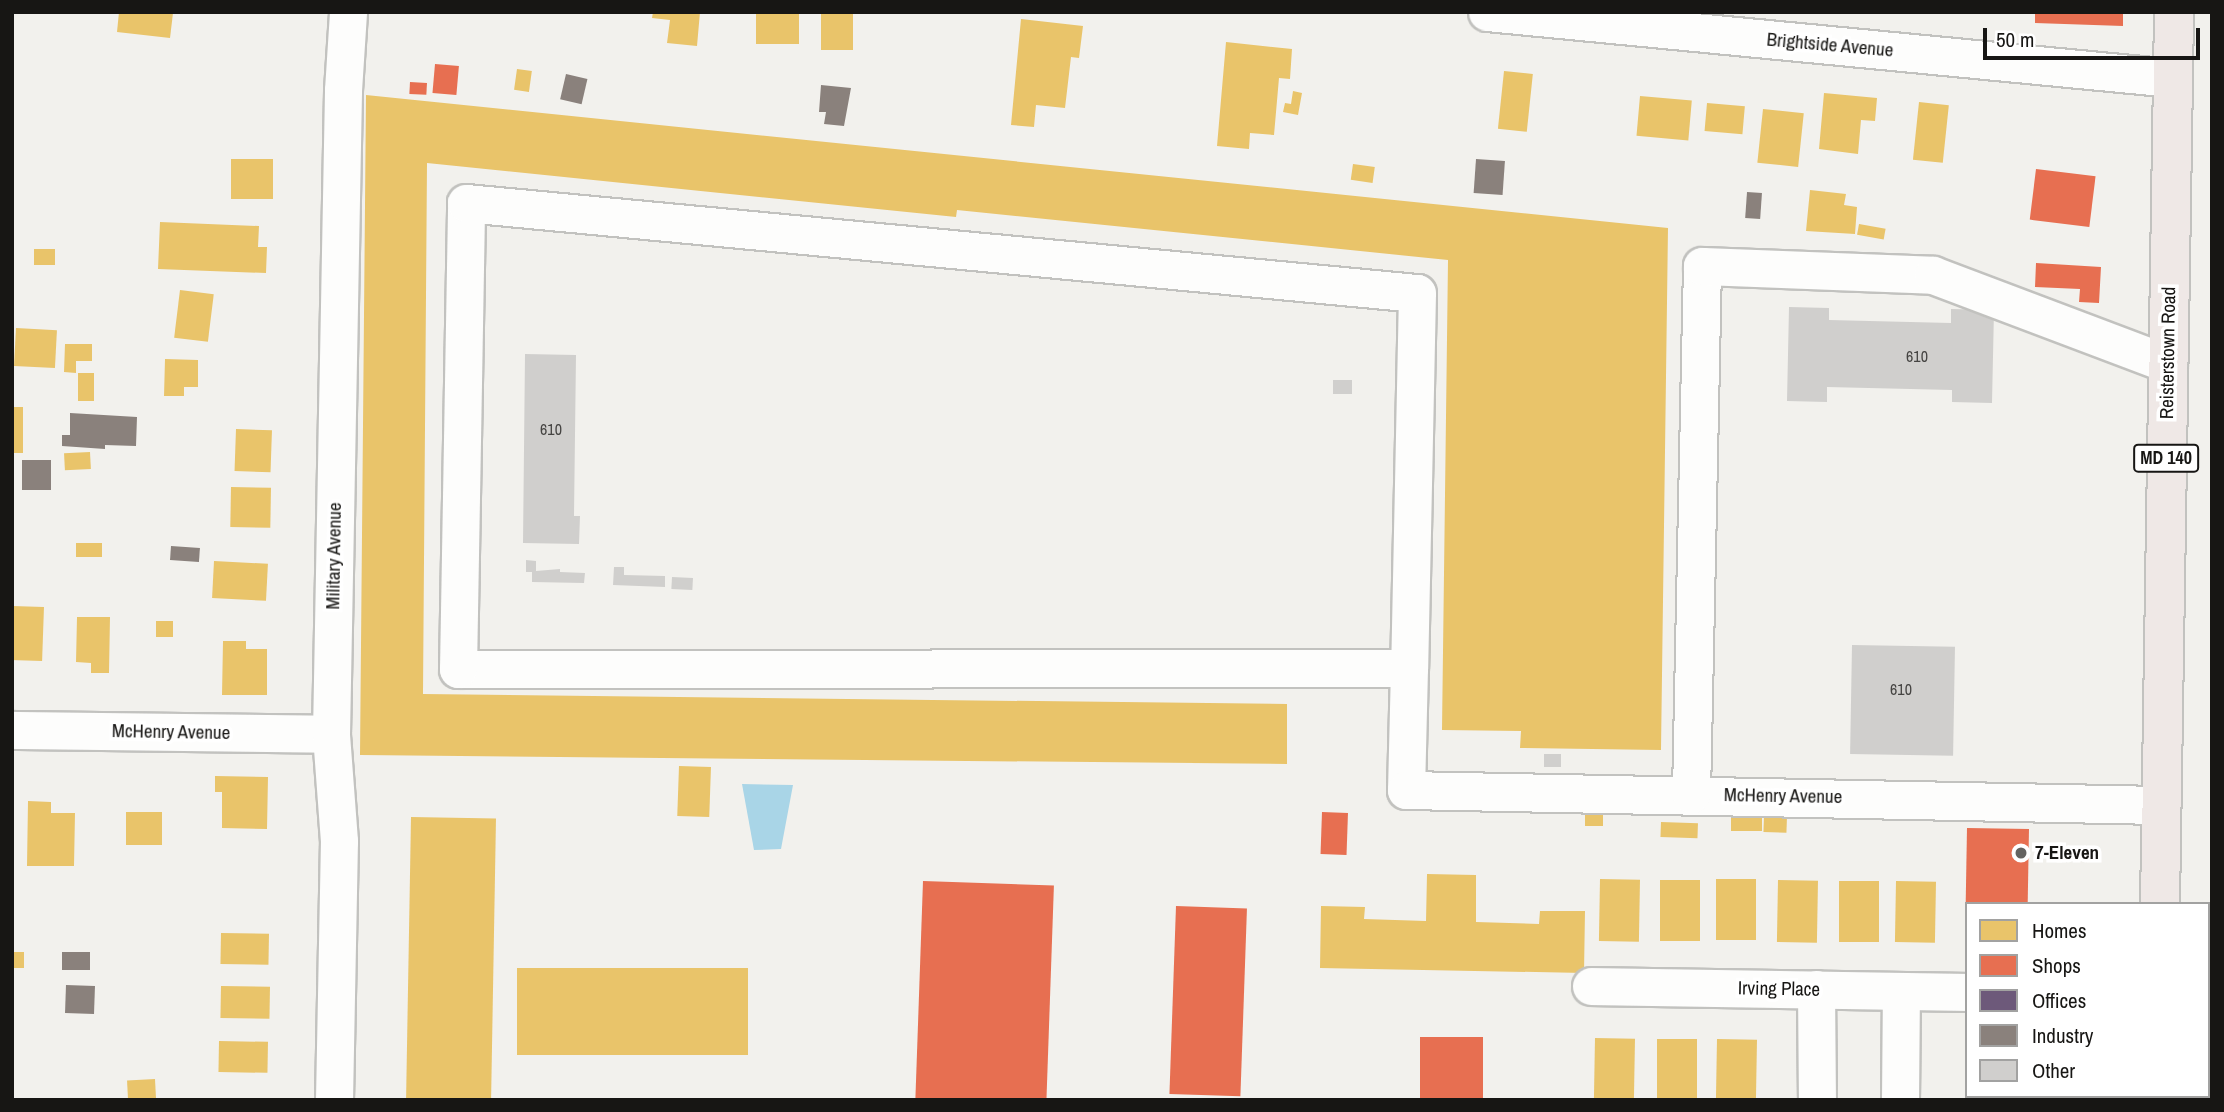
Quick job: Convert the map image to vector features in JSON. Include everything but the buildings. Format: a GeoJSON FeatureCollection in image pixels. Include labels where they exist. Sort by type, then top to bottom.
{"type":"FeatureCollection","features":[{"type":"Feature","properties":{"kind":"main road","name":"Reisterstown Road"},"geometry":{"type":"LineString","coordinates":[[2160,902],[2175,12]]}},
{"type":"Feature","properties":{"kind":"street","name":"Military Avenue"},"geometry":{"type":"LineString","coordinates":[[334,1100],[339,841],[331,734],[343,103],[348,12]]}},
{"type":"Feature","properties":{"kind":"street","name":"Brightside Avenue"},"geometry":{"type":"LineString","coordinates":[[1487,12],[2173,78]]}},
{"type":"Feature","properties":{"kind":"street"},"geometry":{"type":"LineString","coordinates":[[466,203],[1418,293],[1409,667],[458,669],[466,203]]}},
{"type":"Feature","properties":{"kind":"street"},"geometry":{"type":"LineString","coordinates":[[1691,793],[1702,266],[1933,275],[2168,364]]}},
{"type":"Feature","properties":{"kind":"street","name":"McHenry Avenue"},"geometry":{"type":"LineString","coordinates":[[1409,667],[1406,790],[1691,793],[2160,805]]}},
{"type":"Feature","properties":{"kind":"street","name":"McHenry Avenue"},"geometry":{"type":"LineString","coordinates":[[12,730],[331,734]]}},
{"type":"Feature","properties":{"kind":"street","name":"Irving Place"},"geometry":{"type":"LineString","coordinates":[[1591,986],[1965,992]]}},
{"type":"Feature","properties":{"kind":"street"},"geometry":{"type":"LineString","coordinates":[[1816,989],[1817,1100]]}},
{"type":"Feature","properties":{"kind":"street"},"geometry":{"type":"LineString","coordinates":[[1900,1100],[1901,991]]}},
{"type":"Feature","properties":{"kind":"water"},"geometry":{"type":"Polygon","coordinates":[[[742,784],[793,785],[781,849],[754,850],[742,784]]]}},
{"type":"Feature","properties":{"kind":"place","name":"7-Eleven"},"geometry":{"type":"Point","coordinates":[2021,853]}}]}
